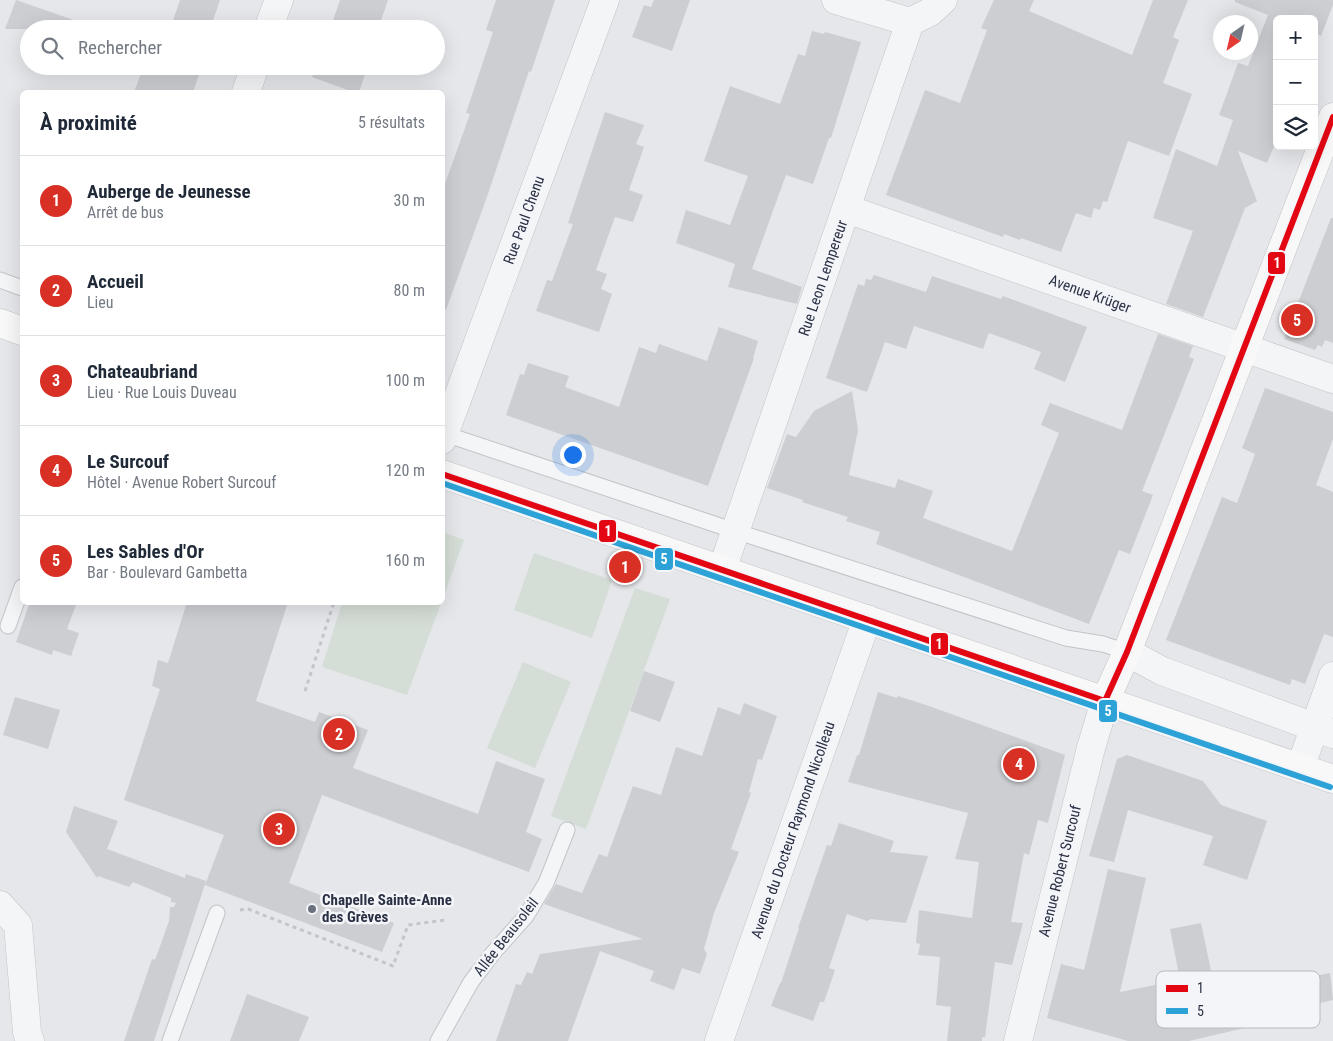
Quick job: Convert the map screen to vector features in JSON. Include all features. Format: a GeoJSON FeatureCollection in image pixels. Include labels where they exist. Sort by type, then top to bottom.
{"type":"FeatureCollection","features":[{"type":"Feature","properties":{"kind":"main road"},"geometry":{"type":"LineString","coordinates":[[1105,701],[1127,652],[1333,117]]}},
{"type":"Feature","properties":{"kind":"main road"},"geometry":{"type":"LineString","coordinates":[[0,323],[20,330]]}},
{"type":"Feature","properties":{"kind":"main road"},"geometry":{"type":"LineString","coordinates":[[445,475],[1333,779]]}},
{"type":"Feature","properties":{"kind":"street"},"geometry":{"type":"LineString","coordinates":[[271,20],[278,0]]}},
{"type":"Feature","properties":{"kind":"street","name":"Rue Paul Chenu"},"geometry":{"type":"LineString","coordinates":[[445,430],[605,0]]}},
{"type":"Feature","properties":{"kind":"street"},"geometry":{"type":"LineString","coordinates":[[836,0],[910,22],[930,12],[943,0]]}},
{"type":"Feature","properties":{"kind":"street","name":"Rue Leon Lempereur"},"geometry":{"type":"LineString","coordinates":[[722,570],[910,22]]}},
{"type":"Feature","properties":{"kind":"street"},"geometry":{"type":"LineString","coordinates":[[247,90],[252,75]]}},
{"type":"Feature","properties":{"kind":"street","name":"Avenue Krüger"},"geometry":{"type":"LineString","coordinates":[[847,209],[1333,379]]}},
{"type":"Feature","properties":{"kind":"street","name":"Avenue du Docteur Raymond Nicolleau"},"geometry":{"type":"LineString","coordinates":[[719,1041],[867,619]]}},
{"type":"Feature","properties":{"kind":"street"},"geometry":{"type":"LineString","coordinates":[[1127,652],[1162,671],[1324,731]]}},
{"type":"Feature","properties":{"kind":"street"},"geometry":{"type":"LineString","coordinates":[[1300,768],[1324,731],[1333,676]]}},
{"type":"Feature","properties":{"kind":"street","name":"Avenue Robert Surcouf"},"geometry":{"type":"LineString","coordinates":[[1018,1041],[1091,748],[1105,701]]}},
{"type":"Feature","properties":{"kind":"street"},"geometry":{"type":"LineString","coordinates":[[0,905],[18,925],[27,1032],[30,1041]]}},
{"type":"Feature","properties":{"kind":"lane"},"geometry":{"type":"LineString","coordinates":[[0,280],[20,287]]}},
{"type":"Feature","properties":{"kind":"lane"},"geometry":{"type":"LineString","coordinates":[[445,436],[1066,638],[1103,644],[1127,652]]}},
{"type":"Feature","properties":{"kind":"lane"},"geometry":{"type":"LineString","coordinates":[[8,626],[20,593]]}},
{"type":"Feature","properties":{"kind":"lane","name":"Allée Beausoleil"},"geometry":{"type":"LineString","coordinates":[[438,1041],[471,982],[493,953],[526,916],[546,883],[567,830]]}},
{"type":"Feature","properties":{"kind":"lane"},"geometry":{"type":"LineString","coordinates":[[170,1041],[217,913]]}},
{"type":"Feature","properties":{"kind":"path"},"geometry":{"type":"LineString","coordinates":[[305,690],[333,605]]}},
{"type":"Feature","properties":{"kind":"path"},"geometry":{"type":"LineString","coordinates":[[217,913],[248,909],[393,966],[408,926],[445,920]]}},
{"type":"Feature","properties":{"kind":"shaded area"},"geometry":{"type":"Polygon","coordinates":[[[445,533],[464,540],[445,592],[445,533]]]}},
{"type":"Feature","properties":{"kind":"shaded area"},"geometry":{"type":"Polygon","coordinates":[[[534,553],[612,580],[592,638],[514,610],[534,553]]]}},
{"type":"Feature","properties":{"kind":"shaded area"},"geometry":{"type":"Polygon","coordinates":[[[635,588],[670,599],[586,829],[551,816],[635,588]]]}},
{"type":"Feature","properties":{"kind":"shaded area"},"geometry":{"type":"Polygon","coordinates":[[[341,605],[440,605],[407,695],[322,667],[341,605]]]}},
{"type":"Feature","properties":{"kind":"shaded area"},"geometry":{"type":"Polygon","coordinates":[[[523,662],[571,682],[535,768],[487,748],[523,662]]]}},
{"type":"Feature","properties":{"kind":"building"},"geometry":{"type":"Polygon","coordinates":[[[16,0],[74,20],[20,20],[20,29],[5,29],[16,0]]]}},
{"type":"Feature","properties":{"kind":"building"},"geometry":{"type":"Polygon","coordinates":[[[180,0],[220,0],[213,20],[173,20],[180,0]]]}},
{"type":"Feature","properties":{"kind":"building"},"geometry":{"type":"Polygon","coordinates":[[[340,0],[388,0],[381,20],[333,20],[340,0]]]}},
{"type":"Feature","properties":{"kind":"building"},"geometry":{"type":"Polygon","coordinates":[[[496,0],[555,0],[446,310],[445,184],[470,114],[466,113],[493,32],[486,30],[496,0]]]}},
{"type":"Feature","properties":{"kind":"building"},"geometry":{"type":"Polygon","coordinates":[[[654,0],[690,0],[672,51],[632,37],[644,5],[651,7],[654,0]]]}},
{"type":"Feature","properties":{"kind":"building"},"geometry":{"type":"Polygon","coordinates":[[[994,0],[1034,0],[1029,11],[1132,55],[1153,0],[1188,0],[1173,37],[1179,40],[1163,83],[1192,94],[1169,156],[1128,141],[1107,202],[1103,201],[1100,210],[1094,208],[1091,218],[1076,213],[1061,252],[1021,238],[1020,240],[1004,234],[1003,237],[886,195],[925,90],[960,103],[987,30],[981,28],[994,0]]]}},
{"type":"Feature","properties":{"kind":"building"},"geometry":{"type":"Polygon","coordinates":[[[1235,0],[1333,0],[1333,5],[1321,36],[1318,35],[1318,15],[1273,15],[1273,149],[1267,163],[1238,151],[1257,201],[1245,208],[1203,317],[1166,304],[1193,231],[1153,218],[1176,149],[1217,166],[1233,120],[1219,115],[1238,63],[1248,66],[1250,60],[1258,60],[1258,40],[1268,15],[1235,2],[1235,0]]]}},
{"type":"Feature","properties":{"kind":"building"},"geometry":{"type":"Polygon","coordinates":[[[812,31],[824,34],[825,32],[861,42],[831,138],[829,138],[813,184],[786,175],[752,269],[802,287],[797,304],[728,287],[735,264],[676,243],[686,210],[730,225],[748,176],[704,161],[730,86],[780,104],[798,54],[805,56],[812,31]]]}},
{"type":"Feature","properties":{"kind":"building"},"geometry":{"type":"Polygon","coordinates":[[[141,75],[199,75],[194,90],[135,90],[141,75]]]}},
{"type":"Feature","properties":{"kind":"building"},"geometry":{"type":"Polygon","coordinates":[[[313,75],[365,75],[360,90],[348,90],[312,77],[313,75]]]}},
{"type":"Feature","properties":{"kind":"building"},"geometry":{"type":"Polygon","coordinates":[[[605,112],[644,125],[636,144],[644,147],[629,190],[643,195],[633,222],[615,217],[596,270],[607,274],[601,289],[612,294],[599,332],[536,311],[547,280],[552,281],[573,224],[568,223],[605,112]]]}},
{"type":"Feature","properties":{"kind":"building"},"geometry":{"type":"Polygon","coordinates":[[[1331,218],[1333,218],[1333,343],[1325,340],[1322,347],[1318,345],[1315,350],[1284,339],[1331,218]]]}},
{"type":"Feature","properties":{"kind":"building"},"geometry":{"type":"Polygon","coordinates":[[[874,275],[926,292],[932,276],[1001,299],[1003,296],[1087,327],[1065,382],[1034,369],[1041,352],[989,333],[983,349],[914,326],[906,349],[885,342],[867,392],[826,378],[858,284],[864,286],[866,279],[871,280],[874,275]]]}},
{"type":"Feature","properties":{"kind":"building"},"geometry":{"type":"Polygon","coordinates":[[[719,327],[758,341],[754,358],[708,486],[506,415],[520,374],[524,375],[528,363],[569,376],[565,387],[619,407],[639,347],[656,353],[659,344],[707,361],[719,327]]]}},
{"type":"Feature","properties":{"kind":"building"},"geometry":{"type":"Polygon","coordinates":[[[1158,334],[1193,346],[1189,357],[1194,359],[1142,491],[1153,495],[1130,554],[1119,550],[1089,624],[876,544],[880,532],[846,521],[848,517],[767,488],[787,434],[796,437],[814,411],[852,391],[858,430],[849,475],[895,488],[898,479],[933,491],[923,518],[1012,551],[1059,433],[1041,425],[1050,403],[1122,430],[1158,334]]]}},
{"type":"Feature","properties":{"kind":"building"},"geometry":{"type":"Polygon","coordinates":[[[1265,388],[1333,412],[1333,439],[1316,485],[1333,492],[1333,637],[1324,634],[1305,684],[1292,679],[1290,685],[1166,640],[1222,497],[1237,503],[1255,454],[1242,448],[1265,388]]]}},
{"type":"Feature","properties":{"kind":"building"},"geometry":{"type":"Polygon","coordinates":[[[29,605],[76,605],[67,629],[79,633],[71,656],[53,650],[52,655],[16,642],[29,605]]]}},
{"type":"Feature","properties":{"kind":"building"},"geometry":{"type":"Polygon","coordinates":[[[186,605],[287,605],[256,701],[315,722],[319,712],[368,730],[353,768],[478,814],[496,761],[545,779],[526,832],[542,839],[529,872],[322,795],[289,883],[394,923],[382,952],[205,885],[224,835],[124,800],[160,689],[152,686],[158,660],[168,663],[186,605]]]}},
{"type":"Feature","properties":{"kind":"building"},"geometry":{"type":"Polygon","coordinates":[[[644,671],[675,682],[660,722],[630,711],[644,671]]]}},
{"type":"Feature","properties":{"kind":"building"},"geometry":{"type":"Polygon","coordinates":[[[878,692],[929,706],[1065,755],[1048,823],[1038,820],[1029,855],[1024,853],[1011,922],[1023,923],[1012,965],[995,962],[985,1037],[982,1037],[982,1041],[947,1041],[951,1007],[936,1005],[940,957],[918,955],[920,944],[916,943],[919,910],[972,918],[979,862],[955,859],[968,813],[848,782],[857,755],[859,755],[878,692]]]}},
{"type":"Feature","properties":{"kind":"building"},"geometry":{"type":"Polygon","coordinates":[[[15,697],[60,710],[48,749],[3,735],[15,697]]]}},
{"type":"Feature","properties":{"kind":"building"},"geometry":{"type":"Polygon","coordinates":[[[744,703],[777,716],[762,760],[758,759],[749,792],[751,793],[731,849],[739,852],[714,913],[704,949],[707,954],[700,974],[682,968],[674,990],[650,981],[654,971],[600,951],[568,1041],[496,1041],[516,984],[521,985],[527,972],[532,974],[540,954],[643,939],[544,904],[556,884],[582,893],[599,854],[607,857],[633,786],[661,795],[676,747],[702,756],[718,707],[740,715],[744,703]]]}},
{"type":"Feature","properties":{"kind":"building"},"geometry":{"type":"Polygon","coordinates":[[[1127,755],[1203,781],[1221,805],[1267,821],[1247,880],[1203,865],[1213,836],[1128,810],[1114,862],[1089,856],[1117,759],[1127,755]]]}},
{"type":"Feature","properties":{"kind":"building"},"geometry":{"type":"Polygon","coordinates":[[[74,806],[118,821],[107,849],[185,878],[186,874],[206,881],[154,1041],[124,1041],[152,959],[155,960],[169,921],[170,907],[174,907],[176,903],[171,902],[171,898],[133,882],[129,887],[98,876],[97,878],[66,832],[74,806]]]}},
{"type":"Feature","properties":{"kind":"building"},"geometry":{"type":"Polygon","coordinates":[[[839,823],[894,841],[890,852],[928,856],[906,923],[871,919],[867,921],[847,914],[829,968],[835,970],[824,1002],[820,1002],[813,1021],[771,1006],[781,983],[827,845],[831,846],[839,823]]]}},
{"type":"Feature","properties":{"kind":"building"},"geometry":{"type":"Polygon","coordinates":[[[1108,869],[1146,878],[1120,992],[1156,985],[1156,1028],[1245,1028],[1189,1041],[1128,1041],[1047,1018],[1061,964],[1084,970],[1108,869]]]}},
{"type":"Feature","properties":{"kind":"building"},"geometry":{"type":"Polygon","coordinates":[[[1201,923],[1211,971],[1178,971],[1170,929],[1201,923]]]}},
{"type":"Feature","properties":{"kind":"building"},"geometry":{"type":"Polygon","coordinates":[[[1330,973],[1333,1000],[1320,1003],[1320,975],[1330,973]]]}},
{"type":"Feature","properties":{"kind":"building"},"geometry":{"type":"Polygon","coordinates":[[[247,994],[309,1017],[299,1041],[230,1041],[247,994]]]}},
{"type":"Feature","properties":{"kind":"transit line","name":"1"},"geometry":{"type":"LineString","coordinates":[[1105,701],[1127,652],[1333,117]]}},
{"type":"Feature","properties":{"kind":"transit line","name":"1"},"geometry":{"type":"LineString","coordinates":[[445,475],[1105,701]]}},
{"type":"Feature","properties":{"kind":"transit line","name":"5"},"geometry":{"type":"LineString","coordinates":[[445,484],[1330,787]]}},
{"type":"Feature","properties":{"kind":"place","name":"Les Sables d'Or"},"geometry":{"type":"Point","coordinates":[1297,320]}},
{"type":"Feature","properties":{"kind":"place","name":"Auberge de Jeunesse"},"geometry":{"type":"Point","coordinates":[625,567]}},
{"type":"Feature","properties":{"kind":"place","name":"Accueil"},"geometry":{"type":"Point","coordinates":[339,734]}},
{"type":"Feature","properties":{"kind":"place","name":"Le Surcouf"},"geometry":{"type":"Point","coordinates":[1019,764]}},
{"type":"Feature","properties":{"kind":"place","name":"Chateaubriand"},"geometry":{"type":"Point","coordinates":[279,829]}},
{"type":"Feature","properties":{"kind":"place","name":"Chapelle Sainte-Anne des Grèves"},"geometry":{"type":"Point","coordinates":[312,909]}}]}
